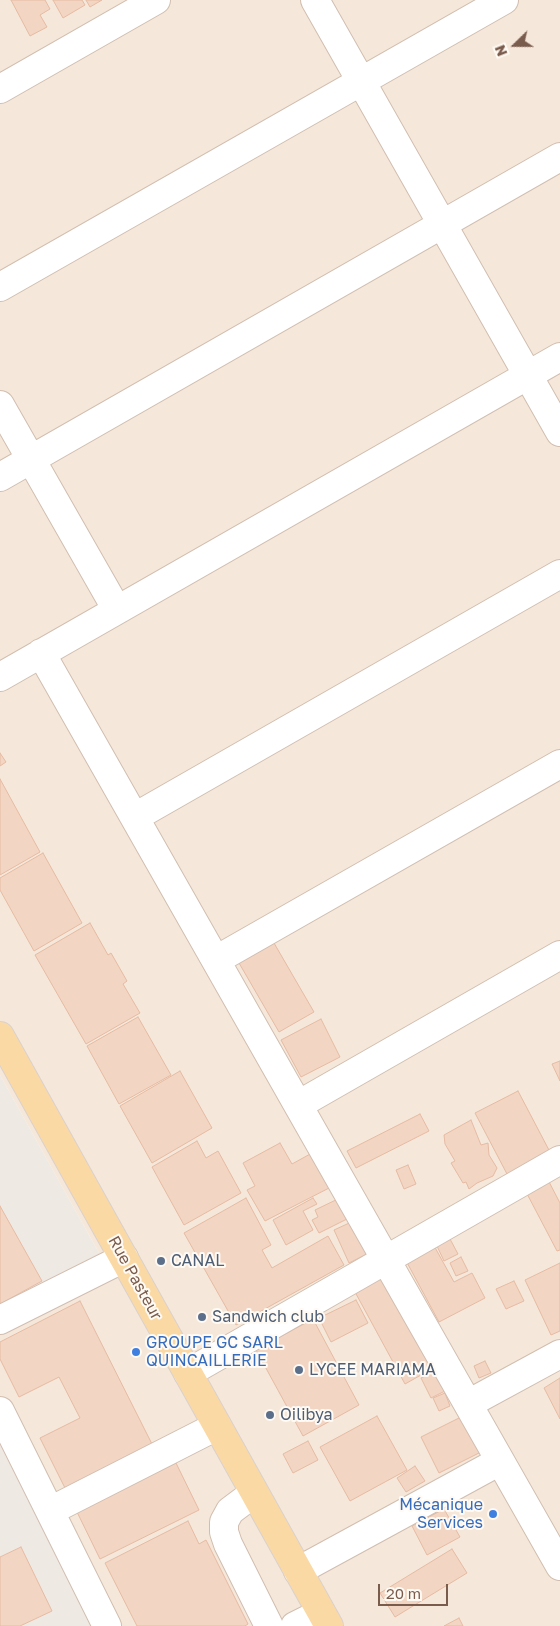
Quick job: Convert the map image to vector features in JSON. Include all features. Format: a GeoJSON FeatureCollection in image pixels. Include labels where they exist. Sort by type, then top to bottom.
{"type":"FeatureCollection","features":[{"type":"Feature","properties":{"kind":"main road","name":"Rue Pasteur"},"geometry":{"type":"LineString","coordinates":[[0,1036],[325,1620]]}},
{"type":"Feature","properties":{"kind":"street"},"geometry":{"type":"LineString","coordinates":[[0,89],[156,0]]}},
{"type":"Feature","properties":{"kind":"street"},"geometry":{"type":"LineString","coordinates":[[315,0],[560,432]]}},
{"type":"Feature","properties":{"kind":"street"},"geometry":{"type":"LineString","coordinates":[[0,287],[504,0]]}},
{"type":"Feature","properties":{"kind":"street"},"geometry":{"type":"LineString","coordinates":[[0,477],[560,157]]}},
{"type":"Feature","properties":{"kind":"street"},"geometry":{"type":"LineString","coordinates":[[0,676],[560,357]]}},
{"type":"Feature","properties":{"kind":"street"},"geometry":{"type":"LineString","coordinates":[[0,405],[117,610]]}},
{"type":"Feature","properties":{"kind":"street"},"geometry":{"type":"LineString","coordinates":[[135,817],[560,574]]}},
{"type":"Feature","properties":{"kind":"street"},"geometry":{"type":"LineString","coordinates":[[41,653],[560,1566]]}},
{"type":"Feature","properties":{"kind":"street"},"geometry":{"type":"LineString","coordinates":[[216,960],[560,764]]}},
{"type":"Feature","properties":{"kind":"street"},"geometry":{"type":"LineString","coordinates":[[298,1104],[560,955]]}},
{"type":"Feature","properties":{"kind":"street"},"geometry":{"type":"LineString","coordinates":[[188,1373],[560,1160]]}},
{"type":"Feature","properties":{"kind":"street"},"geometry":{"type":"LineString","coordinates":[[0,1320],[124,1258]]}},
{"type":"Feature","properties":{"kind":"street"},"geometry":{"type":"LineString","coordinates":[[468,1404],[560,1354]]}},
{"type":"Feature","properties":{"kind":"street"},"geometry":{"type":"LineString","coordinates":[[0,1411],[107,1626]]}},
{"type":"Feature","properties":{"kind":"street"},"geometry":{"type":"LineString","coordinates":[[50,1511],[217,1426]]}},
{"type":"Feature","properties":{"kind":"street"},"geometry":{"type":"LineString","coordinates":[[298,1570],[500,1461]]}},
{"type":"Feature","properties":{"kind":"street"},"geometry":{"type":"LineString","coordinates":[[254,1493],[230,1511],[224,1522],[224,1532],[228,1544],[270,1626]]}},
{"type":"Feature","properties":{"kind":"street"},"geometry":{"type":"LineString","coordinates":[[295,1626],[325,1620]]}},
{"type":"Feature","properties":{"kind":"shaded area"},"geometry":{"type":"Polygon","coordinates":[[[0,0],[560,0],[560,1626],[99,1626],[0,1424],[0,1313],[103,1260],[0,1075],[0,0]]]}},
{"type":"Feature","properties":{"kind":"shaded area"},"geometry":{"type":"Polygon","coordinates":[[[0,1075],[103,1260],[0,1313],[0,1075]]]}},
{"type":"Feature","properties":{"kind":"shaded area"},"geometry":{"type":"Polygon","coordinates":[[[0,1424],[99,1626],[0,1626],[0,1424]]]}},
{"type":"Feature","properties":{"kind":"building"},"geometry":{"type":"Polygon","coordinates":[[[11,0],[45,0],[50,9],[40,15],[47,27],[30,36],[11,0]]]}},
{"type":"Feature","properties":{"kind":"building"},"geometry":{"type":"Polygon","coordinates":[[[53,0],[82,0],[85,5],[63,18],[53,0]]]}},
{"type":"Feature","properties":{"kind":"building"},"geometry":{"type":"Polygon","coordinates":[[[86,0],[102,0],[90,7],[86,0]]]}},
{"type":"Feature","properties":{"kind":"building"},"geometry":{"type":"Polygon","coordinates":[[[0,753],[6,762],[0,766],[0,753]]]}},
{"type":"Feature","properties":{"kind":"building"},"geometry":{"type":"Polygon","coordinates":[[[0,779],[40,852],[0,875],[0,779]]]}},
{"type":"Feature","properties":{"kind":"building"},"geometry":{"type":"Polygon","coordinates":[[[43,853],[82,923],[34,951],[0,890],[0,878],[43,853]]]}},
{"type":"Feature","properties":{"kind":"building"},"geometry":{"type":"Polygon","coordinates":[[[90,923],[108,955],[111,953],[127,981],[123,984],[140,1013],[86,1044],[35,955],[90,923]]]}},
{"type":"Feature","properties":{"kind":"building"},"geometry":{"type":"Polygon","coordinates":[[[274,943],[314,1012],[279,1032],[239,963],[274,943]]]}},
{"type":"Feature","properties":{"kind":"building"},"geometry":{"type":"Polygon","coordinates":[[[138,1017],[171,1075],[119,1104],[87,1046],[138,1017]]]}},
{"type":"Feature","properties":{"kind":"building"},"geometry":{"type":"Polygon","coordinates":[[[321,1019],[340,1057],[301,1077],[281,1040],[321,1019]]]}},
{"type":"Feature","properties":{"kind":"building"},"geometry":{"type":"Polygon","coordinates":[[[560,1061],[560,1081],[552,1064],[560,1061]]]}},
{"type":"Feature","properties":{"kind":"building"},"geometry":{"type":"Polygon","coordinates":[[[180,1071],[212,1128],[152,1163],[120,1106],[180,1071]]]}},
{"type":"Feature","properties":{"kind":"building"},"geometry":{"type":"Polygon","coordinates":[[[518,1091],[550,1152],[507,1174],[475,1113],[518,1091]]]}},
{"type":"Feature","properties":{"kind":"building"},"geometry":{"type":"Polygon","coordinates":[[[420,1114],[429,1131],[356,1168],[347,1151],[420,1114]]]}},
{"type":"Feature","properties":{"kind":"building"},"geometry":{"type":"Polygon","coordinates":[[[471,1120],[481,1145],[488,1143],[489,1155],[497,1168],[493,1176],[469,1189],[466,1182],[463,1183],[451,1163],[455,1161],[445,1144],[444,1135],[471,1120]]]}},
{"type":"Feature","properties":{"kind":"building"},"geometry":{"type":"Polygon","coordinates":[[[197,1141],[206,1158],[218,1151],[241,1193],[184,1225],[152,1167],[197,1141]]]}},
{"type":"Feature","properties":{"kind":"building"},"geometry":{"type":"Polygon","coordinates":[[[280,1143],[292,1164],[312,1153],[331,1187],[265,1221],[247,1190],[255,1186],[243,1163],[280,1143]]]}},
{"type":"Feature","properties":{"kind":"building"},"geometry":{"type":"Polygon","coordinates":[[[408,1165],[416,1184],[404,1189],[396,1170],[408,1165]]]}},
{"type":"Feature","properties":{"kind":"building"},"geometry":{"type":"Polygon","coordinates":[[[547,1178],[560,1203],[560,1250],[557,1251],[525,1190],[547,1178]]]}},
{"type":"Feature","properties":{"kind":"building"},"geometry":{"type":"Polygon","coordinates":[[[342,1197],[351,1217],[319,1233],[312,1220],[318,1217],[315,1210],[342,1197]]]}},
{"type":"Feature","properties":{"kind":"building"},"geometry":{"type":"Polygon","coordinates":[[[246,1198],[271,1245],[262,1250],[272,1268],[328,1236],[344,1265],[236,1325],[184,1233],[246,1198]]]}},
{"type":"Feature","properties":{"kind":"building"},"geometry":{"type":"Polygon","coordinates":[[[313,1198],[317,1204],[303,1211],[313,1230],[286,1245],[273,1220],[313,1198]]]}},
{"type":"Feature","properties":{"kind":"building"},"geometry":{"type":"Polygon","coordinates":[[[0,1206],[42,1281],[0,1304],[0,1206]]]}},
{"type":"Feature","properties":{"kind":"building"},"geometry":{"type":"Polygon","coordinates":[[[358,1219],[373,1251],[349,1263],[334,1230],[358,1219]]]}},
{"type":"Feature","properties":{"kind":"building"},"geometry":{"type":"Polygon","coordinates":[[[450,1239],[458,1254],[444,1261],[437,1246],[450,1239]]]}},
{"type":"Feature","properties":{"kind":"building"},"geometry":{"type":"Polygon","coordinates":[[[432,1242],[454,1282],[472,1273],[485,1298],[439,1322],[404,1257],[432,1242]]]}},
{"type":"Feature","properties":{"kind":"building"},"geometry":{"type":"Polygon","coordinates":[[[461,1257],[468,1271],[456,1276],[450,1263],[461,1257]]]}},
{"type":"Feature","properties":{"kind":"building"},"geometry":{"type":"Polygon","coordinates":[[[560,1263],[560,1331],[551,1335],[525,1280],[560,1263]]]}},
{"type":"Feature","properties":{"kind":"building"},"geometry":{"type":"Polygon","coordinates":[[[387,1274],[437,1366],[405,1384],[355,1292],[387,1274]]]}},
{"type":"Feature","properties":{"kind":"building"},"geometry":{"type":"Polygon","coordinates":[[[514,1281],[524,1301],[506,1309],[496,1289],[514,1281]]]}},
{"type":"Feature","properties":{"kind":"building"},"geometry":{"type":"Polygon","coordinates":[[[356,1300],[368,1323],[331,1342],[319,1318],[356,1300]]]}},
{"type":"Feature","properties":{"kind":"building"},"geometry":{"type":"Polygon","coordinates":[[[80,1301],[155,1450],[68,1494],[40,1438],[80,1418],[59,1377],[19,1397],[0,1359],[0,1342],[80,1301]]]}},
{"type":"Feature","properties":{"kind":"building"},"geometry":{"type":"Polygon","coordinates":[[[313,1319],[359,1405],[303,1436],[256,1350],[313,1319]]]}},
{"type":"Feature","properties":{"kind":"building"},"geometry":{"type":"Polygon","coordinates":[[[485,1361],[491,1373],[479,1378],[474,1366],[485,1361]]]}},
{"type":"Feature","properties":{"kind":"building"},"geometry":{"type":"Polygon","coordinates":[[[436,1371],[445,1391],[431,1398],[421,1378],[436,1371]]]}},
{"type":"Feature","properties":{"kind":"building"},"geometry":{"type":"Polygon","coordinates":[[[560,1378],[560,1419],[544,1388],[560,1378]]]}},
{"type":"Feature","properties":{"kind":"building"},"geometry":{"type":"Polygon","coordinates":[[[445,1393],[450,1406],[439,1411],[433,1398],[445,1393]]]}},
{"type":"Feature","properties":{"kind":"building"},"geometry":{"type":"Polygon","coordinates":[[[377,1416],[407,1470],[350,1501],[320,1447],[377,1416]]]}},
{"type":"Feature","properties":{"kind":"building"},"geometry":{"type":"Polygon","coordinates":[[[463,1416],[481,1452],[439,1473],[421,1437],[463,1416]]]}},
{"type":"Feature","properties":{"kind":"building"},"geometry":{"type":"Polygon","coordinates":[[[308,1441],[318,1460],[293,1473],[283,1454],[308,1441]]]}},
{"type":"Feature","properties":{"kind":"building"},"geometry":{"type":"Polygon","coordinates":[[[176,1463],[199,1510],[100,1559],[77,1512],[176,1463]]]}},
{"type":"Feature","properties":{"kind":"building"},"geometry":{"type":"Polygon","coordinates":[[[415,1466],[425,1481],[406,1492],[397,1478],[415,1466]]]}},
{"type":"Feature","properties":{"kind":"building"},"geometry":{"type":"Polygon","coordinates":[[[444,1509],[460,1537],[427,1555],[412,1526],[444,1509]]]}},
{"type":"Feature","properties":{"kind":"building"},"geometry":{"type":"Polygon","coordinates":[[[188,1521],[199,1544],[206,1540],[248,1624],[245,1626],[137,1626],[105,1563],[188,1521]]]}},
{"type":"Feature","properties":{"kind":"building"},"geometry":{"type":"Polygon","coordinates":[[[21,1547],[52,1611],[20,1626],[0,1626],[0,1557],[21,1547]]]}},
{"type":"Feature","properties":{"kind":"building"},"geometry":{"type":"Polygon","coordinates":[[[452,1549],[467,1573],[395,1617],[380,1593],[452,1549]]]}},
{"type":"Feature","properties":{"kind":"building"},"geometry":{"type":"Polygon","coordinates":[[[459,1618],[463,1626],[444,1626],[459,1618]]]}},
{"type":"Feature","properties":{"kind":"place","name":"CANAL"},"geometry":{"type":"Point","coordinates":[161,1261]}},
{"type":"Feature","properties":{"kind":"place","name":"Sandwich club"},"geometry":{"type":"Point","coordinates":[202,1317]}},
{"type":"Feature","properties":{"kind":"place","name":"GROUPE GC SARL QUINCAILLERIE"},"geometry":{"type":"Point","coordinates":[136,1352]}},
{"type":"Feature","properties":{"kind":"place","name":"LYCEE MARIAMA"},"geometry":{"type":"Point","coordinates":[299,1370]}},
{"type":"Feature","properties":{"kind":"place","name":"Oilibya"},"geometry":{"type":"Point","coordinates":[270,1415]}},
{"type":"Feature","properties":{"kind":"place","name":"Mécanique Services"},"geometry":{"type":"Point","coordinates":[493,1514]}}]}
